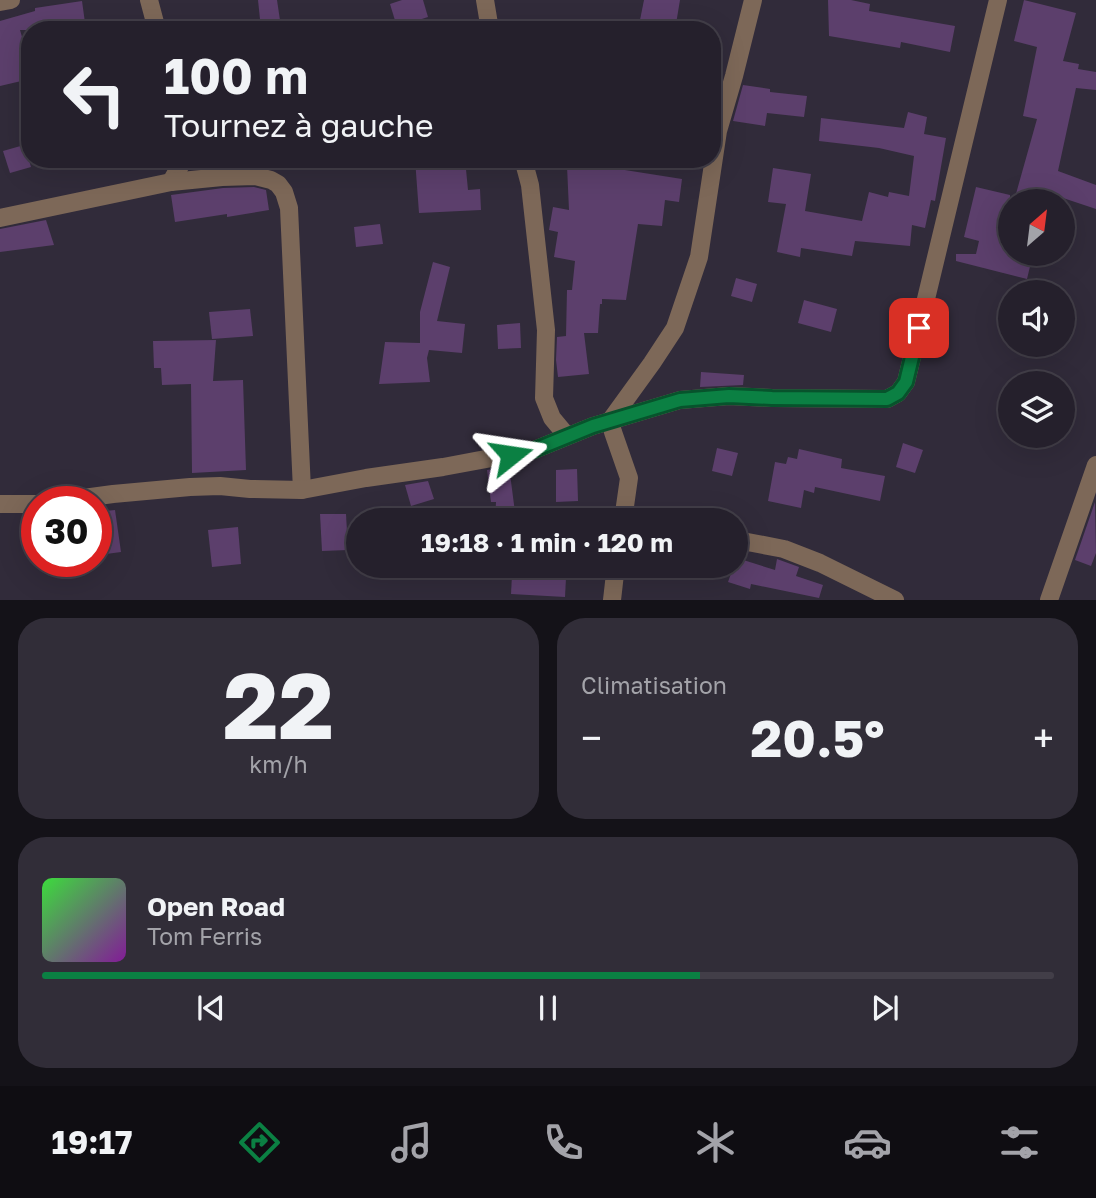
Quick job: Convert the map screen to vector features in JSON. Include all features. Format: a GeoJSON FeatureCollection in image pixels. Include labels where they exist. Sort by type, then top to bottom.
{"type":"FeatureCollection","features":[{"type":"Feature","properties":{"kind":"street"},"geometry":{"type":"LineString","coordinates":[[0,2],[11,0]]}},
{"type":"Feature","properties":{"kind":"street"},"geometry":{"type":"LineString","coordinates":[[149,0],[155,21]]}},
{"type":"Feature","properties":{"kind":"street"},"geometry":{"type":"LineString","coordinates":[[485,0],[488,21]]}},
{"type":"Feature","properties":{"kind":"street"},"geometry":{"type":"LineString","coordinates":[[721,121],[753,0]]}},
{"type":"Feature","properties":{"kind":"street"},"geometry":{"type":"LineString","coordinates":[[112,494],[220,486],[302,490],[534,450],[610,421],[680,400],[729,396],[887,399],[898,393],[906,382],[998,0]]}},
{"type":"Feature","properties":{"kind":"street"},"geometry":{"type":"LineString","coordinates":[[171,181],[179,168]]}},
{"type":"Feature","properties":{"kind":"street"},"geometry":{"type":"LineString","coordinates":[[525,168],[530,185],[546,330],[544,398],[552,418],[567,436]]}},
{"type":"Feature","properties":{"kind":"street"},"geometry":{"type":"LineString","coordinates":[[610,421],[675,328],[699,257],[712,168]]}},
{"type":"Feature","properties":{"kind":"street"},"geometry":{"type":"LineString","coordinates":[[0,218],[171,181],[256,176],[278,184],[284,192],[289,208],[302,490]]}},
{"type":"Feature","properties":{"kind":"street"},"geometry":{"type":"LineString","coordinates":[[610,421],[629,478],[625,508]]}},
{"type":"Feature","properties":{"kind":"street"},"geometry":{"type":"LineString","coordinates":[[1049,600],[1096,465]]}},
{"type":"Feature","properties":{"kind":"street"},"geometry":{"type":"LineString","coordinates":[[0,504],[21,504]]}},
{"type":"Feature","properties":{"kind":"street"},"geometry":{"type":"LineString","coordinates":[[748,542],[784,549],[820,563],[894,600]]}},
{"type":"Feature","properties":{"kind":"street"},"geometry":{"type":"LineString","coordinates":[[612,600],[615,578]]}},
{"type":"Feature","properties":{"kind":"building"},"geometry":{"type":"Polygon","coordinates":[[[258,0],[277,0],[280,21],[260,21],[258,0]]]}},
{"type":"Feature","properties":{"kind":"building"},"geometry":{"type":"Polygon","coordinates":[[[402,0],[423,0],[428,17],[416,21],[395,21],[390,4],[402,0]]]}},
{"type":"Feature","properties":{"kind":"building"},"geometry":{"type":"Polygon","coordinates":[[[644,0],[680,0],[676,21],[640,21],[644,0]]]}},
{"type":"Feature","properties":{"kind":"building"},"geometry":{"type":"Polygon","coordinates":[[[828,0],[851,0],[870,4],[869,11],[955,26],[950,52],[901,42],[900,48],[829,36],[828,0]]]}},
{"type":"Feature","properties":{"kind":"building"},"geometry":{"type":"Polygon","coordinates":[[[1024,0],[1076,13],[1063,61],[1079,64],[1078,69],[1096,72],[1096,90],[1076,88],[1058,171],[1096,185],[1096,209],[1075,202],[1075,189],[1017,189],[1037,119],[1023,116],[1037,47],[1014,41],[1024,0]]]}},
{"type":"Feature","properties":{"kind":"building"},"geometry":{"type":"Polygon","coordinates":[[[82,1],[85,21],[21,21],[21,81],[0,86],[0,21],[35,11],[35,8],[82,1]]]}},
{"type":"Feature","properties":{"kind":"building"},"geometry":{"type":"Polygon","coordinates":[[[743,85],[770,89],[770,92],[807,96],[804,117],[767,113],[765,126],[733,121],[743,85]]]}},
{"type":"Feature","properties":{"kind":"building"},"geometry":{"type":"Polygon","coordinates":[[[908,112],[927,117],[924,134],[946,138],[935,201],[931,200],[925,228],[912,225],[910,246],[855,241],[852,256],[801,248],[800,257],[777,252],[786,204],[768,202],[773,168],[811,174],[805,211],[862,221],[869,192],[888,197],[889,192],[909,196],[914,156],[879,148],[819,141],[821,118],[904,128],[908,112]]]}},
{"type":"Feature","properties":{"kind":"building"},"geometry":{"type":"Polygon","coordinates":[[[21,146],[21,168],[28,168],[10,173],[3,151],[21,146]]]}},
{"type":"Feature","properties":{"kind":"building"},"geometry":{"type":"Polygon","coordinates":[[[416,168],[466,168],[468,190],[480,189],[481,210],[419,213],[416,168]]]}},
{"type":"Feature","properties":{"kind":"building"},"geometry":{"type":"Polygon","coordinates":[[[567,168],[612,168],[682,179],[679,202],[665,200],[662,226],[638,224],[626,300],[602,299],[598,333],[584,333],[589,374],[558,377],[557,337],[566,336],[567,290],[572,290],[575,261],[554,257],[558,232],[549,230],[553,207],[569,210],[567,168]]]}},
{"type":"Feature","properties":{"kind":"building"},"geometry":{"type":"Polygon","coordinates":[[[254,187],[266,190],[269,210],[175,222],[171,195],[254,187]]]}},
{"type":"Feature","properties":{"kind":"building"},"geometry":{"type":"Polygon","coordinates":[[[976,187],[998,192],[998,266],[1030,266],[1027,279],[956,261],[956,254],[976,254],[979,241],[964,237],[976,187]]]}},
{"type":"Feature","properties":{"kind":"building"},"geometry":{"type":"Polygon","coordinates":[[[46,220],[54,245],[0,252],[0,229],[46,220]]]}},
{"type":"Feature","properties":{"kind":"building"},"geometry":{"type":"Polygon","coordinates":[[[380,224],[383,244],[356,247],[354,227],[380,224]]]}},
{"type":"Feature","properties":{"kind":"building"},"geometry":{"type":"Polygon","coordinates":[[[433,262],[450,267],[437,321],[465,324],[462,353],[429,350],[427,358],[430,382],[379,384],[385,342],[420,343],[420,312],[433,262]]]}},
{"type":"Feature","properties":{"kind":"building"},"geometry":{"type":"Polygon","coordinates":[[[736,278],[757,284],[752,302],[731,296],[736,278]]]}},
{"type":"Feature","properties":{"kind":"building"},"geometry":{"type":"Polygon","coordinates":[[[804,300],[837,309],[831,332],[798,323],[804,300]]]}},
{"type":"Feature","properties":{"kind":"building"},"geometry":{"type":"Polygon","coordinates":[[[250,309],[253,336],[212,339],[209,312],[250,309]]]}},
{"type":"Feature","properties":{"kind":"building"},"geometry":{"type":"Polygon","coordinates":[[[520,323],[521,348],[498,349],[497,325],[520,323]]]}},
{"type":"Feature","properties":{"kind":"building"},"geometry":{"type":"Polygon","coordinates":[[[216,340],[213,381],[243,380],[246,470],[192,473],[191,384],[162,385],[161,368],[154,368],[153,341],[216,340]]]}},
{"type":"Feature","properties":{"kind":"building"},"geometry":{"type":"Polygon","coordinates":[[[701,372],[744,375],[743,385],[700,387],[701,372]]]}},
{"type":"Feature","properties":{"kind":"building"},"geometry":{"type":"Polygon","coordinates":[[[903,443],[923,450],[915,473],[896,467],[903,443]]]}},
{"type":"Feature","properties":{"kind":"building"},"geometry":{"type":"Polygon","coordinates":[[[717,448],[738,453],[732,476],[712,471],[717,448]]]}},
{"type":"Feature","properties":{"kind":"building"},"geometry":{"type":"Polygon","coordinates":[[[799,449],[842,459],[841,468],[885,476],[880,501],[815,487],[814,493],[804,490],[801,508],[768,501],[775,462],[786,464],[788,457],[797,459],[799,449]]]}},
{"type":"Feature","properties":{"kind":"building"},"geometry":{"type":"Polygon","coordinates":[[[509,466],[514,508],[496,508],[496,502],[491,502],[487,470],[509,466]]]}},
{"type":"Feature","properties":{"kind":"building"},"geometry":{"type":"Polygon","coordinates":[[[577,469],[578,501],[556,502],[556,470],[577,469]]]}},
{"type":"Feature","properties":{"kind":"building"},"geometry":{"type":"Polygon","coordinates":[[[428,481],[434,499],[411,506],[405,485],[428,481]]]}},
{"type":"Feature","properties":{"kind":"building"},"geometry":{"type":"Polygon","coordinates":[[[1095,502],[1096,553],[1091,566],[1075,560],[1095,502]]]}},
{"type":"Feature","properties":{"kind":"building"},"geometry":{"type":"Polygon","coordinates":[[[112,510],[115,510],[121,552],[112,553],[112,510]]]}},
{"type":"Feature","properties":{"kind":"building"},"geometry":{"type":"Polygon","coordinates":[[[320,514],[346,514],[346,550],[322,551],[320,514]]]}},
{"type":"Feature","properties":{"kind":"building"},"geometry":{"type":"Polygon","coordinates":[[[238,527],[241,564],[212,567],[208,530],[238,527]]]}},
{"type":"Feature","properties":{"kind":"building"},"geometry":{"type":"Polygon","coordinates":[[[777,559],[799,567],[796,576],[823,585],[819,598],[751,584],[750,589],[728,582],[729,578],[748,578],[748,561],[775,570],[777,559]]]}},
{"type":"Feature","properties":{"kind":"building"},"geometry":{"type":"Polygon","coordinates":[[[512,578],[566,578],[565,597],[511,594],[512,578]]]}},
{"type":"Feature","properties":{"kind":"route"},"geometry":{"type":"LineString","coordinates":[[511,455],[534,450],[593,426],[680,400],[729,396],[887,399],[898,393],[906,382],[919,328]]}}]}
